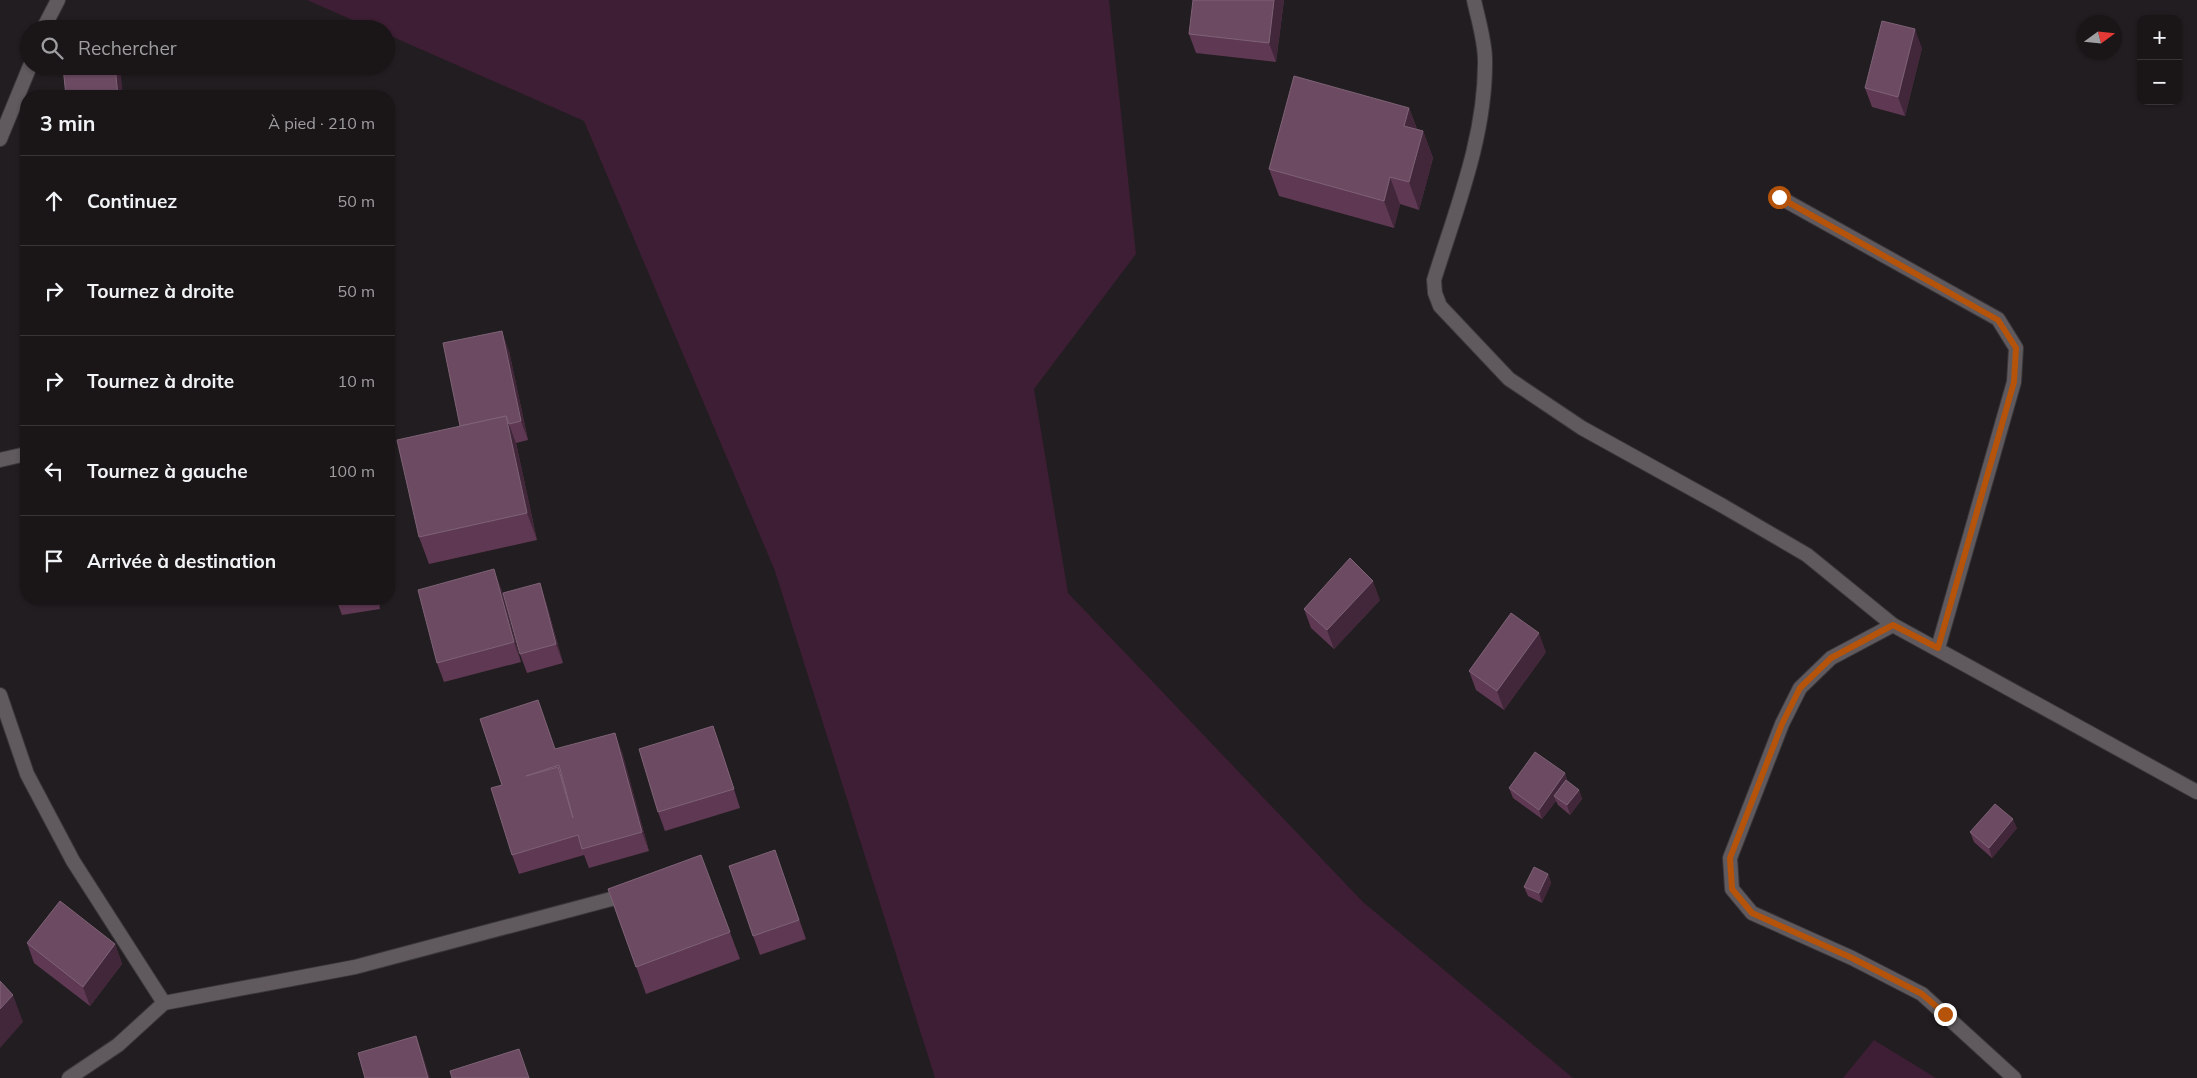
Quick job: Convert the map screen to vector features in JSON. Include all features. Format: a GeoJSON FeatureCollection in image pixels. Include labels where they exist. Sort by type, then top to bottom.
{"type":"FeatureCollection","features":[{"type":"Feature","properties":{"kind":"street"},"geometry":{"type":"LineString","coordinates":[[48,20],[58,0]]}},
{"type":"Feature","properties":{"kind":"street"},"geometry":{"type":"LineString","coordinates":[[1474,0],[1485,58],[1484,99],[1474,152],[1434,280],[1435,293],[1440,306],[1509,380],[1582,428],[1723,506],[1806,555],[1893,625],[1938,648],[2197,792]]}},
{"type":"Feature","properties":{"kind":"street"},"geometry":{"type":"LineString","coordinates":[[0,139],[4,113],[25,75]]}},
{"type":"Feature","properties":{"kind":"street"},"geometry":{"type":"LineString","coordinates":[[1779,197],[1998,320],[2016,348],[2014,382],[1938,648]]}},
{"type":"Feature","properties":{"kind":"street"},"geometry":{"type":"LineString","coordinates":[[0,460],[20,455]]}},
{"type":"Feature","properties":{"kind":"street"},"geometry":{"type":"LineString","coordinates":[[1893,625],[1831,658],[1800,688],[1782,724],[1730,858],[1732,889],[1752,913],[1852,958],[1922,994],[2014,1078]]}},
{"type":"Feature","properties":{"kind":"street"},"geometry":{"type":"LineString","coordinates":[[0,695],[27,774],[73,860],[164,1003]]}},
{"type":"Feature","properties":{"kind":"street"},"geometry":{"type":"LineString","coordinates":[[78,1076],[118,1045],[164,1003],[356,968],[640,891]]}},
{"type":"Feature","properties":{"kind":"shaded area"},"geometry":{"type":"Polygon","coordinates":[[[307,0],[1109,0],[1136,254],[1034,389],[1068,593],[1363,902],[1573,1078],[935,1078],[775,571],[584,121],[395,38],[395,20],[353,20],[307,0]]]}},
{"type":"Feature","properties":{"kind":"shaded area"},"geometry":{"type":"Polygon","coordinates":[[[1874,1040],[1936,1078],[1843,1078],[1874,1040]]]}},
{"type":"Feature","properties":{"kind":"building"},"geometry":{"type":"Polygon","coordinates":[[[1193,0],[1274,0],[1269,43],[1189,34],[1193,0]]]}},
{"type":"Feature","properties":{"kind":"building"},"geometry":{"type":"Polygon","coordinates":[[[1882,21],[1915,29],[1898,97],[1865,88],[1882,21]]]}},
{"type":"Feature","properties":{"kind":"building"},"geometry":{"type":"Polygon","coordinates":[[[64,75],[116,75],[117,90],[65,90],[64,75]]]}},
{"type":"Feature","properties":{"kind":"building"},"geometry":{"type":"Polygon","coordinates":[[[1294,76],[1409,108],[1404,126],[1423,131],[1409,182],[1390,177],[1384,201],[1269,169],[1294,76]]]}},
{"type":"Feature","properties":{"kind":"building"},"geometry":{"type":"Polygon","coordinates":[[[502,331],[521,421],[509,424],[506,416],[460,426],[443,343],[502,331]]]}},
{"type":"Feature","properties":{"kind":"building"},"geometry":{"type":"Polygon","coordinates":[[[506,416],[527,513],[419,537],[397,440],[506,416]]]}},
{"type":"Feature","properties":{"kind":"building"},"geometry":{"type":"Polygon","coordinates":[[[1350,558],[1373,581],[1327,630],[1304,609],[1350,558]]]}},
{"type":"Feature","properties":{"kind":"building"},"geometry":{"type":"Polygon","coordinates":[[[494,569],[514,642],[437,663],[418,590],[494,569]]]}},
{"type":"Feature","properties":{"kind":"building"},"geometry":{"type":"Polygon","coordinates":[[[540,583],[556,644],[520,654],[503,593],[540,583]]]}},
{"type":"Feature","properties":{"kind":"building"},"geometry":{"type":"Polygon","coordinates":[[[1511,613],[1539,633],[1497,691],[1469,671],[1511,613]]]}},
{"type":"Feature","properties":{"kind":"building"},"geometry":{"type":"Polygon","coordinates":[[[538,700],[555,749],[615,733],[642,832],[582,849],[578,835],[512,855],[491,788],[502,785],[480,719],[538,700]],[[559,765],[526,776],[558,767],[573,818],[559,765]]]}},
{"type":"Feature","properties":{"kind":"building"},"geometry":{"type":"Polygon","coordinates":[[[713,726],[734,789],[658,812],[639,749],[713,726]]]}},
{"type":"Feature","properties":{"kind":"building"},"geometry":{"type":"Polygon","coordinates":[[[1535,752],[1565,773],[1539,810],[1509,788],[1535,752]]]}},
{"type":"Feature","properties":{"kind":"building"},"geometry":{"type":"Polygon","coordinates":[[[1566,780],[1579,790],[1567,805],[1554,796],[1566,780]]]}},
{"type":"Feature","properties":{"kind":"building"},"geometry":{"type":"Polygon","coordinates":[[[1995,804],[2013,819],[1989,848],[1970,832],[1995,804]]]}},
{"type":"Feature","properties":{"kind":"building"},"geometry":{"type":"Polygon","coordinates":[[[775,850],[799,920],[753,936],[729,866],[775,850]]]}},
{"type":"Feature","properties":{"kind":"building"},"geometry":{"type":"Polygon","coordinates":[[[701,855],[730,932],[636,967],[608,889],[701,855]]]}},
{"type":"Feature","properties":{"kind":"building"},"geometry":{"type":"Polygon","coordinates":[[[1534,867],[1548,874],[1539,893],[1524,887],[1534,867]]]}},
{"type":"Feature","properties":{"kind":"building"},"geometry":{"type":"Polygon","coordinates":[[[60,901],[115,944],[83,987],[27,943],[60,901]]]}},
{"type":"Feature","properties":{"kind":"building"},"geometry":{"type":"Polygon","coordinates":[[[0,981],[13,995],[0,1009],[0,981]]]}},
{"type":"Feature","properties":{"kind":"building"},"geometry":{"type":"Polygon","coordinates":[[[416,1036],[428,1078],[365,1078],[358,1053],[416,1036]]]}},
{"type":"Feature","properties":{"kind":"building"},"geometry":{"type":"Polygon","coordinates":[[[519,1049],[529,1078],[452,1078],[450,1071],[519,1049]]]}},
{"type":"Feature","properties":{"kind":"route"},"geometry":{"type":"LineString","coordinates":[[1779,197],[1998,320],[2016,348],[2014,382],[1938,648],[1893,625],[1831,658],[1800,688],[1782,724],[1730,858],[1732,889],[1752,913],[1852,958],[1922,994],[1945,1014]]}}]}
